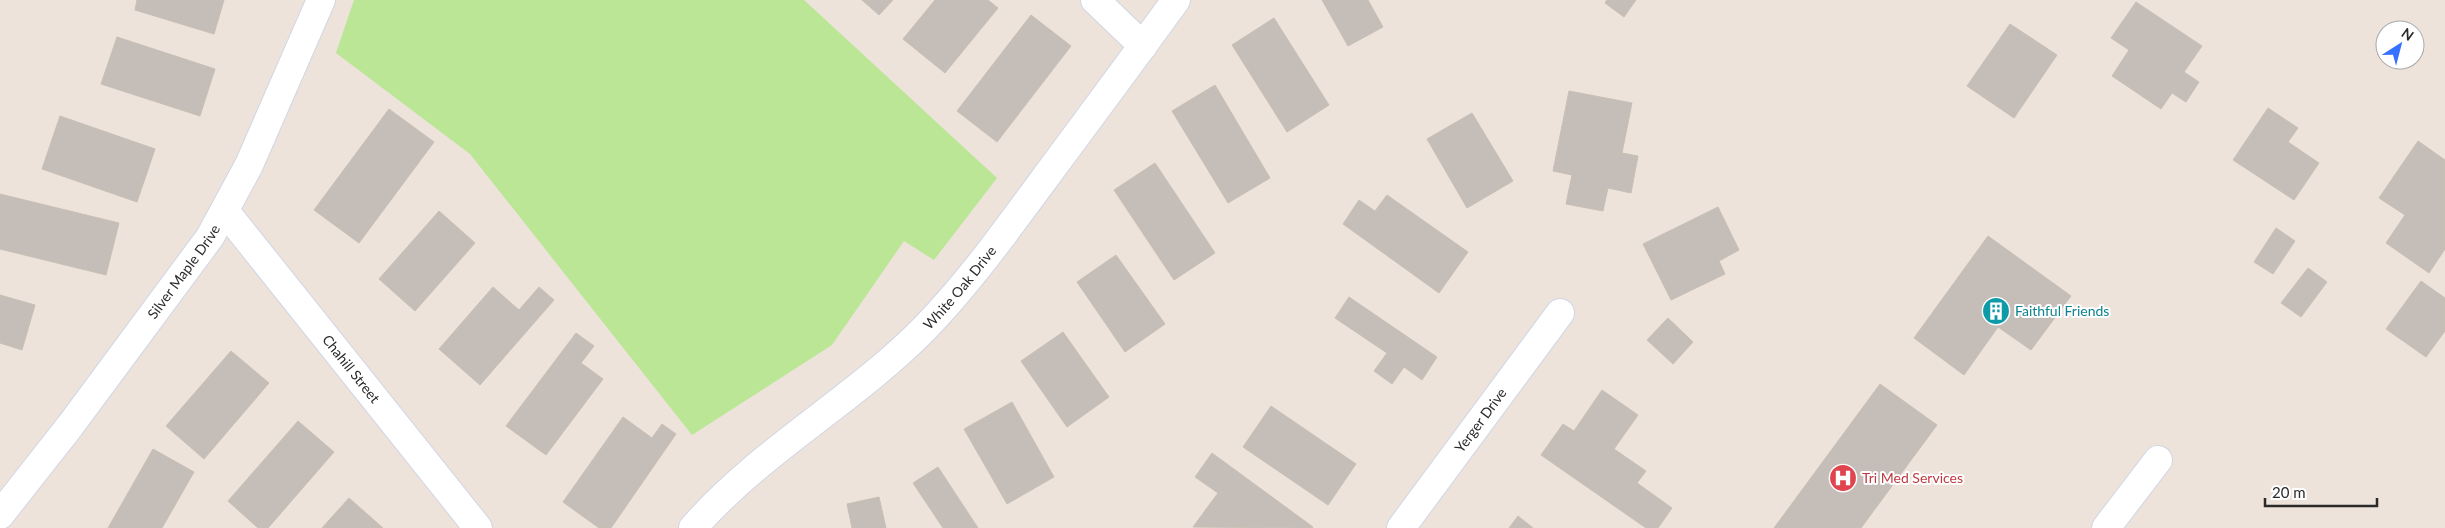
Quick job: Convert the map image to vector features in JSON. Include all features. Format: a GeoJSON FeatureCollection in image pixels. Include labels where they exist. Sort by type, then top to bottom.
{"type":"FeatureCollection","features":[{"type":"Feature","properties":{"kind":"street","name":"Silver Maple Drive"},"geometry":{"type":"LineString","coordinates":[[0,516],[70,426],[210,237],[249,165],[320,0]]}},
{"type":"Feature","properties":{"kind":"street"},"geometry":{"type":"LineString","coordinates":[[1095,0],[1142,46]]}},
{"type":"Feature","properties":{"kind":"street","name":"White Oak Drive"},"geometry":{"type":"LineString","coordinates":[[693,528],[713,505],[742,479],[866,382],[924,329],[979,268],[1176,0]]}},
{"type":"Feature","properties":{"kind":"street","name":"Chahill Street"},"geometry":{"type":"LineString","coordinates":[[225,211],[478,528]]}},
{"type":"Feature","properties":{"kind":"street","name":"Yerger Drive"},"geometry":{"type":"LineString","coordinates":[[1401,528],[1560,313]]}},
{"type":"Feature","properties":{"kind":"street"},"geometry":{"type":"LineString","coordinates":[[2106,528],[2158,460]]}},
{"type":"Feature","properties":{"kind":"green space"},"geometry":{"type":"Polygon","coordinates":[[[354,0],[804,0],[997,178],[934,260],[904,241],[832,345],[692,435],[470,154],[336,53],[354,0]]]}},
{"type":"Feature","properties":{"kind":"building"},"geometry":{"type":"Polygon","coordinates":[[[137,0],[224,0],[214,34],[135,10],[137,0]]]}},
{"type":"Feature","properties":{"kind":"building"},"geometry":{"type":"Polygon","coordinates":[[[862,0],[893,0],[879,15],[862,0]]]}},
{"type":"Feature","properties":{"kind":"building"},"geometry":{"type":"Polygon","coordinates":[[[935,0],[988,0],[998,8],[945,73],[903,39],[935,0]]]}},
{"type":"Feature","properties":{"kind":"building"},"geometry":{"type":"Polygon","coordinates":[[[1322,0],[1368,0],[1383,27],[1348,46],[1322,0]]]}},
{"type":"Feature","properties":{"kind":"building"},"geometry":{"type":"Polygon","coordinates":[[[1607,0],[1636,0],[1624,17],[1605,3],[1607,0]]]}},
{"type":"Feature","properties":{"kind":"building"},"geometry":{"type":"Polygon","coordinates":[[[2136,2],[2202,46],[2184,72],[2199,82],[2186,102],[2172,93],[2161,109],[2112,76],[2129,50],[2111,38],[2136,2]]]}},
{"type":"Feature","properties":{"kind":"building"},"geometry":{"type":"Polygon","coordinates":[[[1031,15],[1071,46],[997,142],[957,111],[1031,15]]]}},
{"type":"Feature","properties":{"kind":"building"},"geometry":{"type":"Polygon","coordinates":[[[1274,18],[1329,105],[1287,132],[1232,45],[1274,18]]]}},
{"type":"Feature","properties":{"kind":"building"},"geometry":{"type":"Polygon","coordinates":[[[2010,24],[2057,55],[2014,118],[1967,86],[2010,24]]]}},
{"type":"Feature","properties":{"kind":"building"},"geometry":{"type":"Polygon","coordinates":[[[117,37],[215,69],[200,116],[101,84],[117,37]]]}},
{"type":"Feature","properties":{"kind":"building"},"geometry":{"type":"Polygon","coordinates":[[[1215,85],[1270,178],[1228,203],[1172,111],[1215,85]]]}},
{"type":"Feature","properties":{"kind":"building"},"geometry":{"type":"Polygon","coordinates":[[[1569,91],[1632,103],[1622,153],[1638,156],[1631,193],[1608,188],[1603,211],[1566,204],[1572,175],[1553,171],[1569,91]]]}},
{"type":"Feature","properties":{"kind":"building"},"geometry":{"type":"Polygon","coordinates":[[[2268,108],[2298,128],[2288,142],[2319,163],[2294,200],[2233,160],[2268,108]]]}},
{"type":"Feature","properties":{"kind":"building"},"geometry":{"type":"Polygon","coordinates":[[[389,109],[434,142],[359,243],[314,210],[389,109]]]}},
{"type":"Feature","properties":{"kind":"building"},"geometry":{"type":"Polygon","coordinates":[[[1472,113],[1513,181],[1467,208],[1427,139],[1472,113]]]}},
{"type":"Feature","properties":{"kind":"building"},"geometry":{"type":"Polygon","coordinates":[[[60,116],[155,149],[137,202],[42,169],[60,116]]]}},
{"type":"Feature","properties":{"kind":"building"},"geometry":{"type":"Polygon","coordinates":[[[2418,141],[2445,160],[2445,249],[2429,273],[2386,243],[2405,215],[2379,198],[2418,141]]]}},
{"type":"Feature","properties":{"kind":"building"},"geometry":{"type":"Polygon","coordinates":[[[1155,163],[1215,253],[1174,280],[1114,190],[1155,163]]]}},
{"type":"Feature","properties":{"kind":"building"},"geometry":{"type":"Polygon","coordinates":[[[0,194],[119,223],[106,275],[0,249],[0,194]]]}},
{"type":"Feature","properties":{"kind":"building"},"geometry":{"type":"Polygon","coordinates":[[[1387,195],[1468,252],[1439,293],[1343,224],[1359,200],[1375,211],[1387,195]]]}},
{"type":"Feature","properties":{"kind":"building"},"geometry":{"type":"Polygon","coordinates":[[[1718,207],[1739,250],[1719,261],[1725,274],[1671,300],[1643,244],[1718,207]]]}},
{"type":"Feature","properties":{"kind":"building"},"geometry":{"type":"Polygon","coordinates":[[[439,211],[475,243],[415,311],[379,279],[439,211]]]}},
{"type":"Feature","properties":{"kind":"building"},"geometry":{"type":"Polygon","coordinates":[[[2276,228],[2295,241],[2273,274],[2254,262],[2276,228]]]}},
{"type":"Feature","properties":{"kind":"building","name":"Faithful Friends"},"geometry":{"type":"Polygon","coordinates":[[[1988,236],[2071,296],[2031,350],[1998,327],[1964,375],[1914,338],[1988,236]]]}},
{"type":"Feature","properties":{"kind":"building"},"geometry":{"type":"Polygon","coordinates":[[[1116,255],[1165,324],[1125,352],[1077,282],[1116,255]]]}},
{"type":"Feature","properties":{"kind":"building"},"geometry":{"type":"Polygon","coordinates":[[[2308,268],[2327,282],[2301,317],[2281,303],[2308,268]]]}},
{"type":"Feature","properties":{"kind":"building"},"geometry":{"type":"Polygon","coordinates":[[[2421,281],[2445,298],[2445,331],[2426,357],[2386,329],[2421,281]]]}},
{"type":"Feature","properties":{"kind":"building"},"geometry":{"type":"Polygon","coordinates":[[[493,287],[519,310],[539,287],[554,300],[480,385],[439,349],[493,287]]]}},
{"type":"Feature","properties":{"kind":"building"},"geometry":{"type":"Polygon","coordinates":[[[0,295],[35,305],[22,350],[0,343],[0,295]]]}},
{"type":"Feature","properties":{"kind":"building"},"geometry":{"type":"Polygon","coordinates":[[[1349,297],[1437,357],[1422,380],[1404,367],[1392,384],[1374,371],[1387,353],[1335,318],[1349,297]]]}},
{"type":"Feature","properties":{"kind":"building"},"geometry":{"type":"Polygon","coordinates":[[[1668,318],[1693,342],[1673,364],[1647,340],[1668,318]]]}},
{"type":"Feature","properties":{"kind":"building"},"geometry":{"type":"Polygon","coordinates":[[[1063,332],[1109,397],[1067,427],[1021,361],[1063,332]]]}},
{"type":"Feature","properties":{"kind":"building"},"geometry":{"type":"Polygon","coordinates":[[[576,333],[594,346],[581,363],[603,379],[546,455],[506,426],[576,333]]]}},
{"type":"Feature","properties":{"kind":"building"},"geometry":{"type":"Polygon","coordinates":[[[231,351],[269,383],[204,459],[166,426],[231,351]]]}},
{"type":"Feature","properties":{"kind":"building"},"geometry":{"type":"Polygon","coordinates":[[[1880,384],[1937,425],[1861,528],[1774,528],[1880,384]]]}},
{"type":"Feature","properties":{"kind":"building"},"geometry":{"type":"Polygon","coordinates":[[[1602,390],[1638,415],[1614,449],[1646,471],[1637,483],[1672,508],[1658,528],[1646,528],[1541,455],[1563,424],[1574,431],[1602,390]]]}},
{"type":"Feature","properties":{"kind":"building"},"geometry":{"type":"Polygon","coordinates":[[[1012,402],[1054,477],[1007,504],[964,429],[1012,402]]]}},
{"type":"Feature","properties":{"kind":"building"},"geometry":{"type":"Polygon","coordinates":[[[1271,406],[1356,464],[1328,505],[1243,447],[1271,406]]]}},
{"type":"Feature","properties":{"kind":"building"},"geometry":{"type":"Polygon","coordinates":[[[623,417],[652,438],[662,424],[676,434],[611,528],[599,528],[563,502],[623,417]]]}},
{"type":"Feature","properties":{"kind":"building"},"geometry":{"type":"Polygon","coordinates":[[[298,421],[334,452],[268,528],[258,528],[228,501],[298,421]]]}},
{"type":"Feature","properties":{"kind":"building"},"geometry":{"type":"Polygon","coordinates":[[[153,449],[194,472],[162,528],[108,528],[153,449]]]}},
{"type":"Feature","properties":{"kind":"building"},"geometry":{"type":"Polygon","coordinates":[[[1212,453],[1313,527],[1193,527],[1218,493],[1195,477],[1212,453]]]}},
{"type":"Feature","properties":{"kind":"building"},"geometry":{"type":"Polygon","coordinates":[[[938,467],[978,528],[943,528],[913,483],[938,467]]]}},
{"type":"Feature","properties":{"kind":"building"},"geometry":{"type":"Polygon","coordinates":[[[879,497],[886,528],[852,528],[847,504],[879,497]]]}},
{"type":"Feature","properties":{"kind":"building"},"geometry":{"type":"Polygon","coordinates":[[[349,498],[383,528],[322,528],[349,498]]]}},
{"type":"Feature","properties":{"kind":"building"},"geometry":{"type":"Polygon","coordinates":[[[1518,516],[1533,528],[1509,528],[1518,516]]]}},
{"type":"Feature","properties":{"kind":"place","name":"Faithful Friends"},"geometry":{"type":"Point","coordinates":[1996,311]}},
{"type":"Feature","properties":{"kind":"place","name":"Tri Med Services"},"geometry":{"type":"Point","coordinates":[1843,478]}}]}
